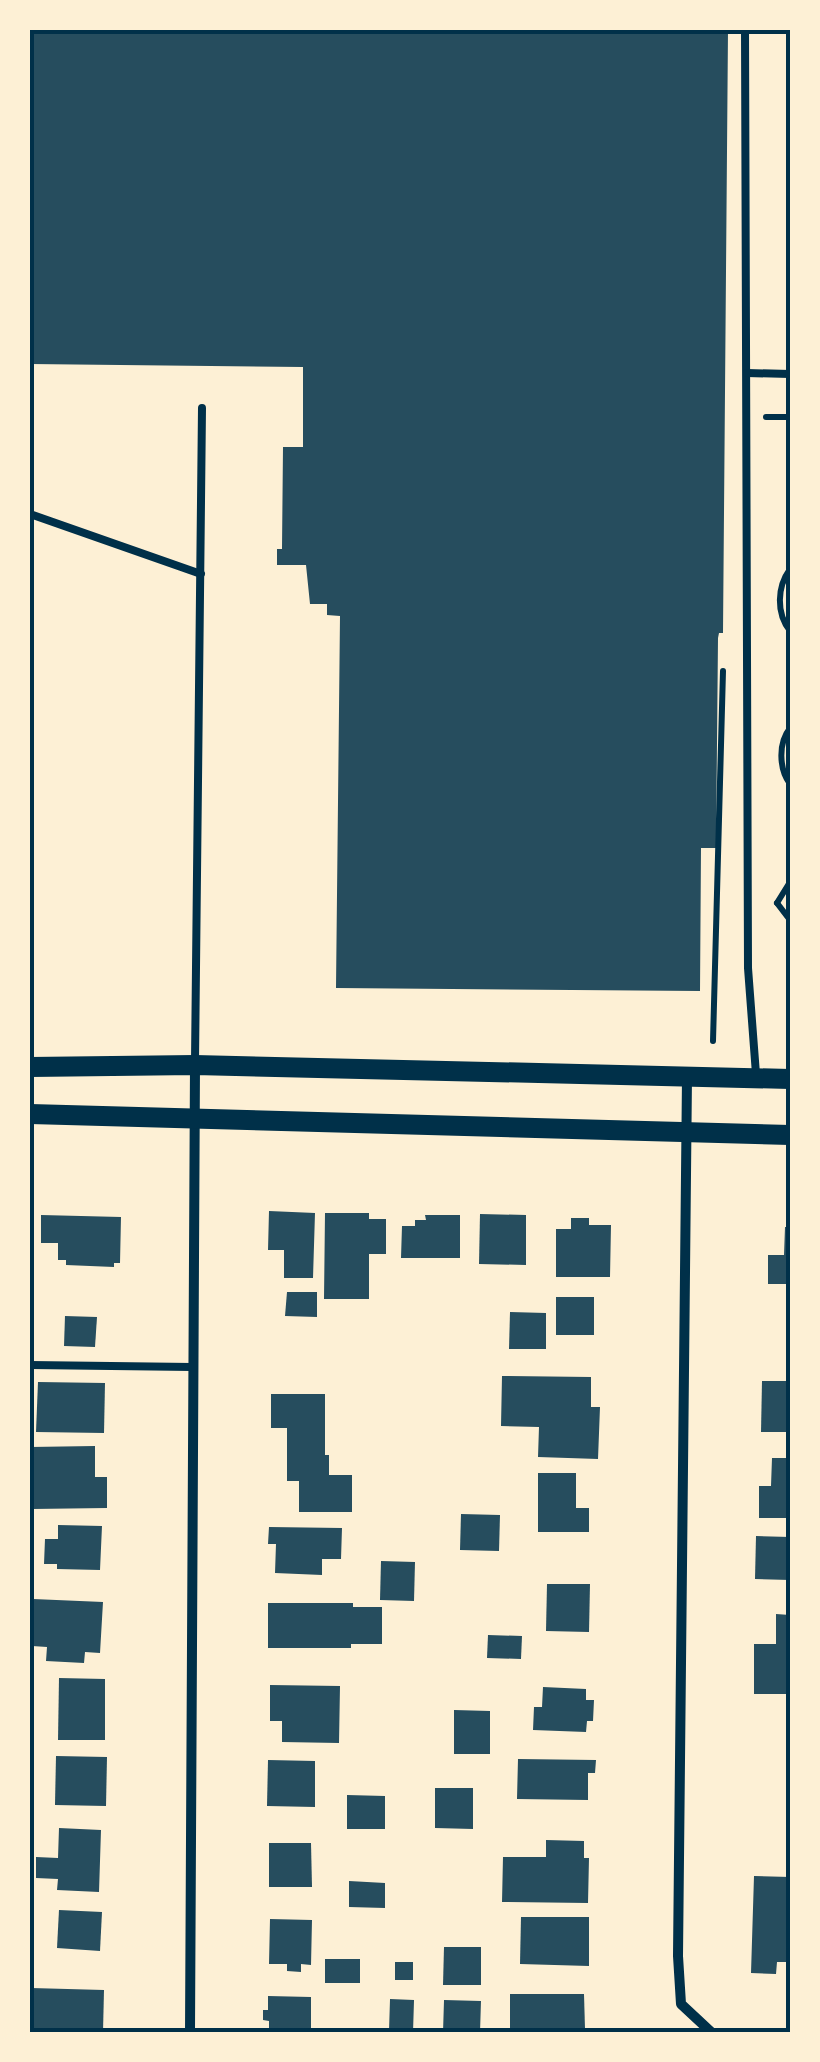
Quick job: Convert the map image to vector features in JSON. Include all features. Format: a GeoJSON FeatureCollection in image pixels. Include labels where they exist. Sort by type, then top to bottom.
{"type":"FeatureCollection","features":[{"type":"Feature","properties":{"kind":"main road"},"geometry":{"type":"LineString","coordinates":[[30,1066],[194,1065],[790,1078]]}},
{"type":"Feature","properties":{"kind":"main road"},"geometry":{"type":"LineString","coordinates":[[30,1114],[790,1135]]}},
{"type":"Feature","properties":{"kind":"street"},"geometry":{"type":"LineString","coordinates":[[190,2032],[194,1065]]}},
{"type":"Feature","properties":{"kind":"street"},"geometry":{"type":"LineString","coordinates":[[687,1077],[678,1956],[681,2004],[711,2032]]}},
{"type":"Feature","properties":{"kind":"lane"},"geometry":{"type":"LineString","coordinates":[[745,30],[748,968],[756,1078]]}},
{"type":"Feature","properties":{"kind":"lane"},"geometry":{"type":"LineString","coordinates":[[748,374],[790,374]]}},
{"type":"Feature","properties":{"kind":"lane"},"geometry":{"type":"LineString","coordinates":[[194,1065],[202,408]]}},
{"type":"Feature","properties":{"kind":"lane"},"geometry":{"type":"LineString","coordinates":[[30,514],[201,574]]}},
{"type":"Feature","properties":{"kind":"lane"},"geometry":{"type":"LineString","coordinates":[[30,1365],[192,1367]]}},
{"type":"Feature","properties":{"kind":"path"},"geometry":{"type":"LineString","coordinates":[[790,569],[781,581],[781,619],[790,631]]}},
{"type":"Feature","properties":{"kind":"path"},"geometry":{"type":"LineString","coordinates":[[790,728],[782,738],[783,775],[790,784]]}},
{"type":"Feature","properties":{"kind":"path"},"geometry":{"type":"LineString","coordinates":[[790,882],[777,904],[790,920]]}},
{"type":"Feature","properties":{"kind":"building"},"geometry":{"type":"Polygon","coordinates":[[[30,30],[728,30],[723,633],[718,638],[716,848],[701,848],[700,991],[336,988],[340,616],[327,615],[327,604],[310,604],[306,565],[277,565],[277,549],[282,549],[283,447],[303,447],[303,367],[30,364],[30,30]]]}},
{"type":"Feature","properties":{"kind":"building"},"geometry":{"type":"Polygon","coordinates":[[[269,1211],[315,1213],[313,1278],[284,1278],[284,1250],[268,1250],[269,1211]]]}},
{"type":"Feature","properties":{"kind":"building"},"geometry":{"type":"Polygon","coordinates":[[[325,1213],[369,1213],[369,1219],[386,1219],[386,1254],[369,1254],[369,1299],[324,1299],[325,1213]]]}},
{"type":"Feature","properties":{"kind":"building"},"geometry":{"type":"Polygon","coordinates":[[[480,1214],[526,1215],[526,1265],[479,1264],[480,1214]]]}},
{"type":"Feature","properties":{"kind":"building"},"geometry":{"type":"Polygon","coordinates":[[[41,1215],[121,1217],[120,1263],[114,1263],[114,1267],[66,1265],[66,1260],[58,1260],[58,1243],[41,1243],[41,1215]]]}},
{"type":"Feature","properties":{"kind":"building"},"geometry":{"type":"Polygon","coordinates":[[[425,1215],[460,1215],[460,1258],[401,1258],[402,1226],[415,1226],[415,1220],[426,1220],[425,1215]]]}},
{"type":"Feature","properties":{"kind":"building"},"geometry":{"type":"Polygon","coordinates":[[[571,1218],[589,1218],[589,1225],[611,1225],[610,1277],[556,1277],[556,1229],[571,1229],[571,1218]]]}},
{"type":"Feature","properties":{"kind":"building"},"geometry":{"type":"Polygon","coordinates":[[[785,1227],[790,1227],[790,1284],[768,1284],[768,1255],[784,1255],[785,1227]]]}},
{"type":"Feature","properties":{"kind":"building"},"geometry":{"type":"Polygon","coordinates":[[[287,1292],[317,1292],[317,1317],[285,1316],[287,1292]]]}},
{"type":"Feature","properties":{"kind":"building"},"geometry":{"type":"Polygon","coordinates":[[[556,1297],[594,1297],[594,1335],[556,1335],[556,1297]]]}},
{"type":"Feature","properties":{"kind":"building"},"geometry":{"type":"Polygon","coordinates":[[[510,1312],[546,1313],[546,1349],[509,1349],[510,1312]]]}},
{"type":"Feature","properties":{"kind":"building"},"geometry":{"type":"Polygon","coordinates":[[[65,1316],[97,1317],[95,1347],[64,1346],[65,1316]]]}},
{"type":"Feature","properties":{"kind":"building"},"geometry":{"type":"Polygon","coordinates":[[[502,1376],[591,1377],[591,1407],[600,1407],[598,1459],[538,1457],[539,1427],[501,1426],[502,1376]]]}},
{"type":"Feature","properties":{"kind":"building"},"geometry":{"type":"Polygon","coordinates":[[[762,1381],[790,1381],[790,1432],[761,1432],[762,1381]]]}},
{"type":"Feature","properties":{"kind":"building"},"geometry":{"type":"Polygon","coordinates":[[[38,1382],[105,1383],[104,1433],[36,1432],[38,1382]]]}},
{"type":"Feature","properties":{"kind":"building"},"geometry":{"type":"Polygon","coordinates":[[[271,1394],[325,1394],[325,1455],[329,1455],[329,1475],[352,1475],[352,1512],[299,1512],[299,1481],[287,1481],[287,1428],[271,1428],[271,1394]]]}},
{"type":"Feature","properties":{"kind":"building"},"geometry":{"type":"Polygon","coordinates":[[[95,1446],[95,1477],[107,1477],[107,1508],[32,1509],[30,1447],[95,1446]]]}},
{"type":"Feature","properties":{"kind":"building"},"geometry":{"type":"Polygon","coordinates":[[[772,1458],[790,1458],[790,1518],[759,1518],[759,1486],[771,1486],[772,1458]]]}},
{"type":"Feature","properties":{"kind":"building"},"geometry":{"type":"Polygon","coordinates":[[[538,1473],[576,1473],[576,1508],[589,1508],[589,1532],[538,1532],[538,1473]]]}},
{"type":"Feature","properties":{"kind":"building"},"geometry":{"type":"Polygon","coordinates":[[[461,1514],[500,1515],[499,1551],[460,1550],[461,1514]]]}},
{"type":"Feature","properties":{"kind":"building"},"geometry":{"type":"Polygon","coordinates":[[[58,1525],[102,1526],[100,1570],[57,1569],[57,1564],[44,1564],[45,1539],[58,1539],[58,1525]]]}},
{"type":"Feature","properties":{"kind":"building"},"geometry":{"type":"Polygon","coordinates":[[[269,1527],[342,1528],[341,1559],[322,1559],[322,1575],[275,1573],[276,1544],[268,1544],[269,1527]]]}},
{"type":"Feature","properties":{"kind":"building"},"geometry":{"type":"Polygon","coordinates":[[[756,1536],[790,1537],[790,1580],[755,1579],[756,1536]]]}},
{"type":"Feature","properties":{"kind":"building"},"geometry":{"type":"Polygon","coordinates":[[[381,1561],[415,1562],[414,1601],[380,1600],[381,1561]]]}},
{"type":"Feature","properties":{"kind":"building"},"geometry":{"type":"Polygon","coordinates":[[[547,1584],[590,1584],[589,1632],[546,1631],[547,1584]]]}},
{"type":"Feature","properties":{"kind":"building"},"geometry":{"type":"Polygon","coordinates":[[[33,1599],[103,1602],[100,1653],[85,1652],[84,1663],[46,1661],[47,1647],[32,1646],[33,1599]]]}},
{"type":"Feature","properties":{"kind":"building"},"geometry":{"type":"Polygon","coordinates":[[[268,1603],[382,1607],[382,1644],[268,1648],[268,1603]]]}},
{"type":"Feature","properties":{"kind":"building"},"geometry":{"type":"Polygon","coordinates":[[[776,1614],[790,1615],[790,1694],[754,1694],[754,1644],[776,1644],[776,1614]]]}},
{"type":"Feature","properties":{"kind":"building"},"geometry":{"type":"Polygon","coordinates":[[[488,1635],[522,1636],[521,1659],[487,1658],[488,1635]]]}},
{"type":"Feature","properties":{"kind":"building"},"geometry":{"type":"Polygon","coordinates":[[[59,1678],[105,1679],[105,1740],[58,1740],[59,1678]]]}},
{"type":"Feature","properties":{"kind":"building"},"geometry":{"type":"Polygon","coordinates":[[[270,1685],[340,1686],[339,1743],[282,1742],[282,1721],[270,1721],[270,1685]]]}},
{"type":"Feature","properties":{"kind":"building"},"geometry":{"type":"Polygon","coordinates":[[[543,1687],[586,1689],[586,1700],[594,1700],[593,1721],[587,1721],[586,1732],[533,1730],[534,1707],[542,1707],[543,1687]]]}},
{"type":"Feature","properties":{"kind":"building"},"geometry":{"type":"Polygon","coordinates":[[[454,1710],[490,1711],[490,1754],[454,1754],[454,1710]]]}},
{"type":"Feature","properties":{"kind":"building"},"geometry":{"type":"Polygon","coordinates":[[[56,1756],[107,1757],[106,1806],[55,1805],[56,1756]]]}},
{"type":"Feature","properties":{"kind":"building"},"geometry":{"type":"Polygon","coordinates":[[[518,1759],[596,1760],[595,1773],[588,1773],[588,1800],[517,1799],[518,1759]]]}},
{"type":"Feature","properties":{"kind":"building"},"geometry":{"type":"Polygon","coordinates":[[[268,1760],[315,1761],[315,1807],[267,1806],[268,1760]]]}},
{"type":"Feature","properties":{"kind":"building"},"geometry":{"type":"Polygon","coordinates":[[[435,1788],[473,1788],[473,1829],[435,1828],[435,1788]]]}},
{"type":"Feature","properties":{"kind":"building"},"geometry":{"type":"Polygon","coordinates":[[[347,1795],[385,1796],[385,1829],[347,1829],[347,1795]]]}},
{"type":"Feature","properties":{"kind":"building"},"geometry":{"type":"Polygon","coordinates":[[[59,1828],[101,1830],[99,1892],[57,1890],[58,1879],[36,1878],[36,1857],[58,1858],[59,1828]]]}},
{"type":"Feature","properties":{"kind":"building"},"geometry":{"type":"Polygon","coordinates":[[[546,1840],[584,1841],[584,1858],[589,1858],[588,1903],[502,1902],[503,1857],[546,1857],[546,1840]]]}},
{"type":"Feature","properties":{"kind":"building"},"geometry":{"type":"Polygon","coordinates":[[[269,1843],[311,1843],[312,1887],[269,1887],[269,1843]]]}},
{"type":"Feature","properties":{"kind":"building"},"geometry":{"type":"Polygon","coordinates":[[[754,1876],[790,1877],[790,1962],[777,1962],[776,1974],[751,1973],[754,1876]]]}},
{"type":"Feature","properties":{"kind":"building"},"geometry":{"type":"Polygon","coordinates":[[[349,1881],[385,1883],[385,1908],[349,1907],[349,1881]]]}},
{"type":"Feature","properties":{"kind":"building"},"geometry":{"type":"Polygon","coordinates":[[[59,1910],[102,1912],[100,1951],[57,1948],[59,1910]]]}},
{"type":"Feature","properties":{"kind":"building"},"geometry":{"type":"Polygon","coordinates":[[[521,1917],[589,1917],[589,1966],[520,1964],[521,1917]]]}},
{"type":"Feature","properties":{"kind":"building"},"geometry":{"type":"Polygon","coordinates":[[[270,1919],[312,1920],[311,1965],[301,1964],[301,1972],[287,1971],[287,1964],[269,1964],[270,1919]]]}},
{"type":"Feature","properties":{"kind":"building"},"geometry":{"type":"Polygon","coordinates":[[[444,1947],[481,1947],[481,1985],[443,1985],[444,1947]]]}},
{"type":"Feature","properties":{"kind":"building"},"geometry":{"type":"Polygon","coordinates":[[[325,1959],[360,1959],[360,1983],[325,1983],[325,1959]]]}},
{"type":"Feature","properties":{"kind":"building"},"geometry":{"type":"Polygon","coordinates":[[[395,1962],[413,1962],[413,1980],[395,1980],[395,1962]]]}},
{"type":"Feature","properties":{"kind":"building"},"geometry":{"type":"Polygon","coordinates":[[[31,1988],[104,1990],[103,2032],[30,2032],[31,1988]]]}},
{"type":"Feature","properties":{"kind":"building"},"geometry":{"type":"Polygon","coordinates":[[[510,1994],[584,1994],[585,2029],[510,2032],[510,1994]]]}},
{"type":"Feature","properties":{"kind":"building"},"geometry":{"type":"Polygon","coordinates":[[[268,1996],[311,1997],[311,2032],[269,2032],[269,2021],[263,2020],[268,1996]]]}},
{"type":"Feature","properties":{"kind":"building"},"geometry":{"type":"Polygon","coordinates":[[[390,1999],[414,2000],[413,2032],[389,2032],[390,1999]]]}},
{"type":"Feature","properties":{"kind":"building"},"geometry":{"type":"Polygon","coordinates":[[[444,2000],[481,2001],[480,2032],[443,2032],[444,2000]]]}}]}
